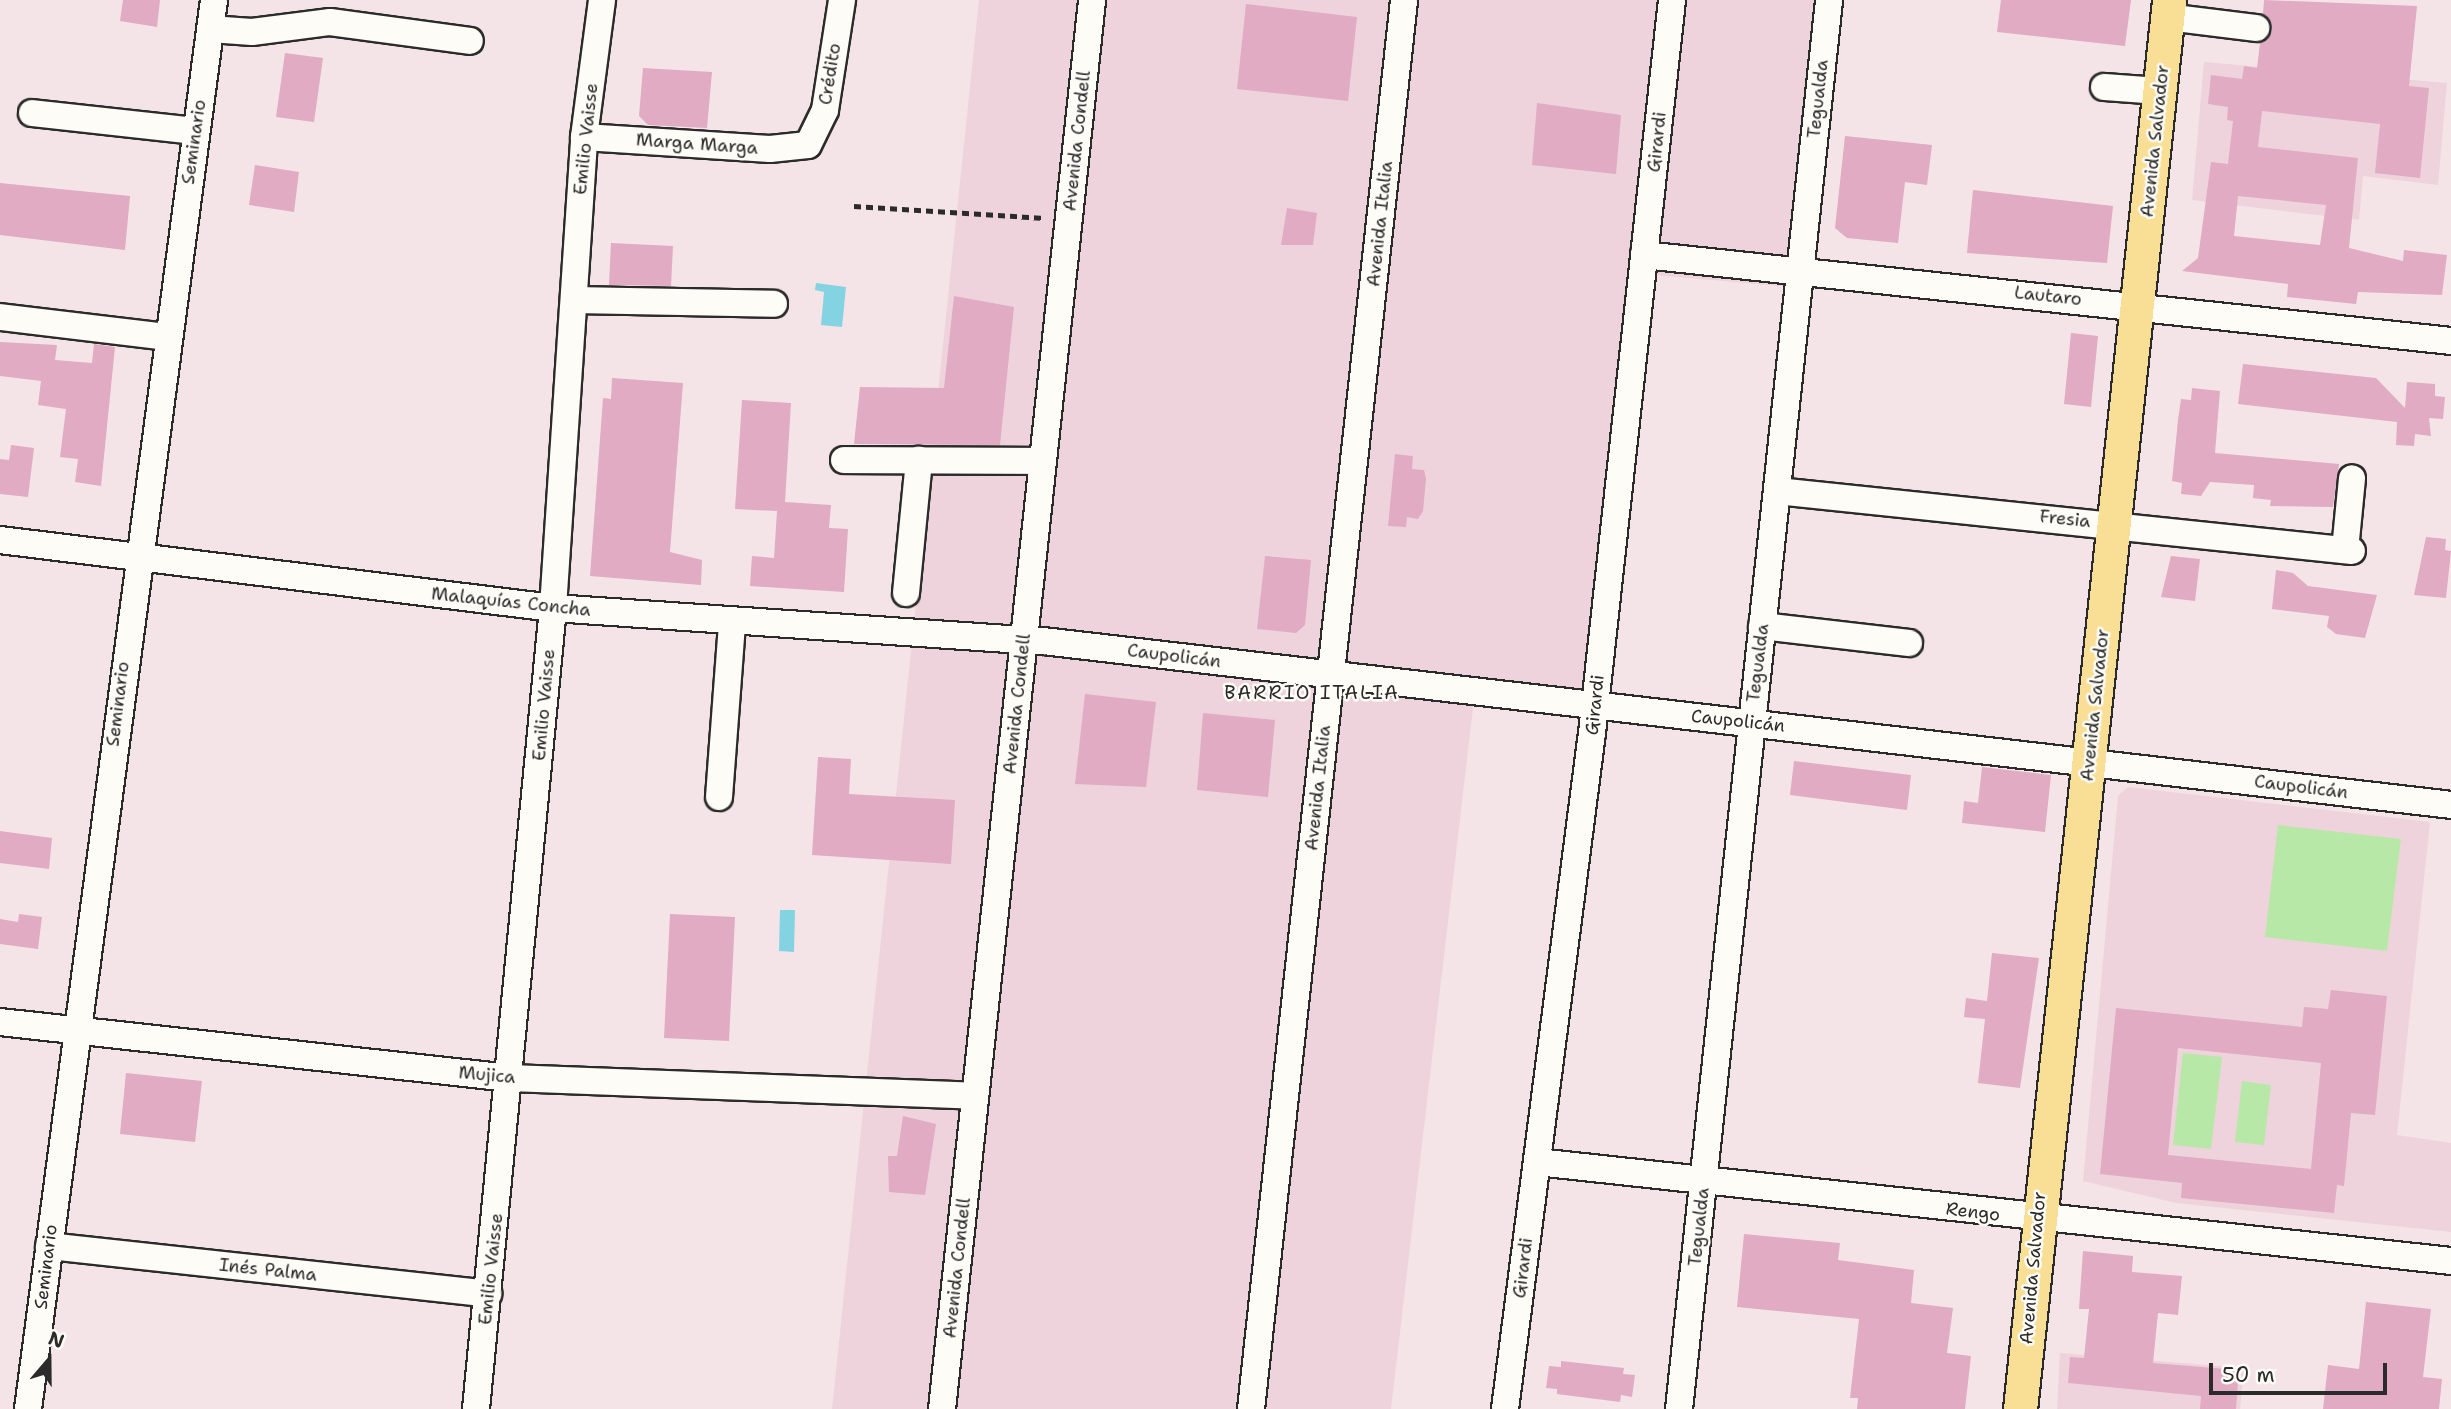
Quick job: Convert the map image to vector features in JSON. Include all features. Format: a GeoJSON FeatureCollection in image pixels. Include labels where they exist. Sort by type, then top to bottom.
{"type":"FeatureCollection","features":[{"type":"Feature","properties":{"kind":"main road","name":"Avenida Salvador"},"geometry":{"type":"LineString","coordinates":[[2020,1409],[2037,1219],[2090,761],[2168,9]]}},
{"type":"Feature","properties":{"kind":"street","name":"Seminario"},"geometry":{"type":"LineString","coordinates":[[28,1409],[138,557],[214,0]]}},
{"type":"Feature","properties":{"kind":"street","name":"Emilio Vaisse"},"geometry":{"type":"LineString","coordinates":[[476,1409],[510,1077],[552,608],[584,137],[602,0]]}},
{"type":"Feature","properties":{"kind":"street","name":"Crédito"},"geometry":{"type":"LineString","coordinates":[[808,145],[825,110],[842,0]]}},
{"type":"Feature","properties":{"kind":"street","name":"Avenida Condell"},"geometry":{"type":"LineString","coordinates":[[942,1409],[1092,0]]}},
{"type":"Feature","properties":{"kind":"street","name":"Avenida Italia"},"geometry":{"type":"LineString","coordinates":[[1251,1409],[1404,0]]}},
{"type":"Feature","properties":{"kind":"street","name":"Girardi"},"geometry":{"type":"LineString","coordinates":[[1505,1409],[1595,705],[1672,0]]}},
{"type":"Feature","properties":{"kind":"street","name":"Tegualda"},"geometry":{"type":"LineString","coordinates":[[1679,1409],[1829,0]]}},
{"type":"Feature","properties":{"kind":"street"},"geometry":{"type":"LineString","coordinates":[[2168,9],[2256,28]]}},
{"type":"Feature","properties":{"kind":"street"},"geometry":{"type":"LineString","coordinates":[[210,29],[251,32],[330,22],[470,41]]}},
{"type":"Feature","properties":{"kind":"street"},"geometry":{"type":"LineString","coordinates":[[2104,87],[2160,91]]}},
{"type":"Feature","properties":{"kind":"street"},"geometry":{"type":"LineString","coordinates":[[32,113],[196,131]]}},
{"type":"Feature","properties":{"kind":"street","name":"Marga Marga"},"geometry":{"type":"LineString","coordinates":[[584,137],[770,149],[808,145]]}},
{"type":"Feature","properties":{"kind":"street","name":"Lautaro"},"geometry":{"type":"LineString","coordinates":[[1644,255],[2451,341]]}},
{"type":"Feature","properties":{"kind":"street"},"geometry":{"type":"LineString","coordinates":[[574,300],[774,304]]}},
{"type":"Feature","properties":{"kind":"street"},"geometry":{"type":"LineString","coordinates":[[0,317],[168,337]]}},
{"type":"Feature","properties":{"kind":"street"},"geometry":{"type":"LineString","coordinates":[[844,460],[1043,461]]}},
{"type":"Feature","properties":{"kind":"street"},"geometry":{"type":"LineString","coordinates":[[906,593],[919,460]]}},
{"type":"Feature","properties":{"kind":"street","name":"Fresia"},"geometry":{"type":"LineString","coordinates":[[1777,491],[2115,524],[2348,551],[2353,478]]}},
{"type":"Feature","properties":{"kind":"street","name":"Malaquías Concha"},"geometry":{"type":"LineString","coordinates":[[0,540],[552,608],[732,623],[1024,639]]}},
{"type":"Feature","properties":{"kind":"street"},"geometry":{"type":"LineString","coordinates":[[719,797],[732,623]]}},
{"type":"Feature","properties":{"kind":"street"},"geometry":{"type":"LineString","coordinates":[[1762,626],[1909,643]]}},
{"type":"Feature","properties":{"kind":"street","name":"Caupolicán"},"geometry":{"type":"LineString","coordinates":[[1024,639],[2451,805]]}},
{"type":"Feature","properties":{"kind":"street","name":"Mujica"},"geometry":{"type":"LineString","coordinates":[[0,1021],[510,1077],[975,1096]]}},
{"type":"Feature","properties":{"kind":"street","name":"Rengo"},"geometry":{"type":"LineString","coordinates":[[1537,1162],[2037,1219],[2451,1261]]}},
{"type":"Feature","properties":{"kind":"street","name":"Inés Palma"},"geometry":{"type":"LineString","coordinates":[[48,1246],[488,1294]]}},
{"type":"Feature","properties":{"kind":"path"},"geometry":{"type":"LineString","coordinates":[[854,206],[1032,217]]}},
{"type":"Feature","properties":{"kind":"shaded area"},"geometry":{"type":"Polygon","coordinates":[[[979,0],[1842,0],[1814,289],[1655,275],[1595,704],[1475,691],[1391,1409],[832,1409],[979,0]]]}},
{"type":"Feature","properties":{"kind":"shaded area"},"geometry":{"type":"Polygon","coordinates":[[[2204,62],[2447,83],[2438,185],[2363,176],[2359,220],[2192,200],[2204,62]]]}},
{"type":"Feature","properties":{"kind":"shaded area"},"geometry":{"type":"Polygon","coordinates":[[[2128,787],[2430,822],[2397,1135],[2451,1143],[2451,1232],[2176,1203],[2083,1181],[2118,796],[2128,787]]]}},
{"type":"Feature","properties":{"kind":"shaded area"},"geometry":{"type":"Polygon","coordinates":[[[2060,1353],[2244,1368],[2240,1409],[2057,1409],[2060,1353]]]}},
{"type":"Feature","properties":{"kind":"green space"},"geometry":{"type":"Polygon","coordinates":[[[2278,825],[2401,839],[2387,951],[2265,937],[2278,825]]]}},
{"type":"Feature","properties":{"kind":"green space"},"geometry":{"type":"Polygon","coordinates":[[[2183,1053],[2222,1057],[2211,1149],[2173,1145],[2183,1053]]]}},
{"type":"Feature","properties":{"kind":"green space"},"geometry":{"type":"Polygon","coordinates":[[[2242,1081],[2271,1085],[2264,1145],[2235,1142],[2242,1081]]]}},
{"type":"Feature","properties":{"kind":"water"},"geometry":{"type":"Polygon","coordinates":[[[816,283],[846,287],[842,327],[821,325],[824,292],[815,290],[816,283]]]}},
{"type":"Feature","properties":{"kind":"water"},"geometry":{"type":"Polygon","coordinates":[[[780,910],[795,910],[794,952],[779,951],[780,910]]]}},
{"type":"Feature","properties":{"kind":"building"},"geometry":{"type":"Polygon","coordinates":[[[123,0],[160,0],[157,27],[120,21],[123,0]]]}},
{"type":"Feature","properties":{"kind":"building"},"geometry":{"type":"Polygon","coordinates":[[[2001,0],[2131,0],[2125,46],[1997,32],[2001,0]]]}},
{"type":"Feature","properties":{"kind":"building"},"geometry":{"type":"Polygon","coordinates":[[[2264,0],[2417,6],[2409,86],[2429,88],[2420,178],[2375,173],[2380,124],[2262,111],[2258,147],[2358,158],[2349,248],[2403,261],[2404,250],[2447,255],[2442,295],[2358,292],[2356,304],[2287,297],[2288,284],[2182,271],[2198,258],[2211,162],[2228,164],[2233,121],[2227,120],[2228,107],[2208,104],[2211,75],[2242,79],[2244,66],[2257,68],[2260,43],[2272,29],[2263,14],[2264,0]],[[2238,196],[2234,236],[2320,245],[2326,205],[2238,196]]]}},
{"type":"Feature","properties":{"kind":"building"},"geometry":{"type":"Polygon","coordinates":[[[1246,4],[1357,17],[1348,101],[1237,89],[1246,4]]]}},
{"type":"Feature","properties":{"kind":"building"},"geometry":{"type":"Polygon","coordinates":[[[285,53],[323,58],[314,122],[276,117],[285,53]]]}},
{"type":"Feature","properties":{"kind":"building"},"geometry":{"type":"Polygon","coordinates":[[[643,68],[712,72],[707,128],[648,125],[639,116],[643,68]]]}},
{"type":"Feature","properties":{"kind":"building"},"geometry":{"type":"Polygon","coordinates":[[[1537,103],[1621,115],[1616,174],[1532,165],[1537,103]]]}},
{"type":"Feature","properties":{"kind":"building"},"geometry":{"type":"Polygon","coordinates":[[[1845,136],[1932,145],[1927,185],[1905,182],[1898,243],[1847,238],[1835,228],[1845,136]]]}},
{"type":"Feature","properties":{"kind":"building"},"geometry":{"type":"Polygon","coordinates":[[[255,165],[299,172],[294,212],[249,205],[255,165]]]}},
{"type":"Feature","properties":{"kind":"building"},"geometry":{"type":"Polygon","coordinates":[[[0,183],[130,196],[125,250],[0,235],[0,183]]]}},
{"type":"Feature","properties":{"kind":"building"},"geometry":{"type":"Polygon","coordinates":[[[1973,190],[2113,206],[2107,263],[1967,253],[1973,190]]]}},
{"type":"Feature","properties":{"kind":"building"},"geometry":{"type":"Polygon","coordinates":[[[1287,208],[1317,213],[1313,245],[1281,245],[1287,208]]]}},
{"type":"Feature","properties":{"kind":"building"},"geometry":{"type":"Polygon","coordinates":[[[611,243],[673,246],[671,286],[609,285],[611,243]]]}},
{"type":"Feature","properties":{"kind":"building"},"geometry":{"type":"Polygon","coordinates":[[[954,296],[1014,307],[1000,445],[854,444],[860,387],[944,388],[954,296]]]}},
{"type":"Feature","properties":{"kind":"building"},"geometry":{"type":"Polygon","coordinates":[[[2071,333],[2098,336],[2091,407],[2064,404],[2071,333]]]}},
{"type":"Feature","properties":{"kind":"building"},"geometry":{"type":"Polygon","coordinates":[[[0,342],[57,345],[55,360],[92,363],[94,344],[115,347],[101,486],[75,482],[78,459],[60,457],[66,409],[38,405],[41,381],[0,376],[0,342]]]}},
{"type":"Feature","properties":{"kind":"building"},"geometry":{"type":"Polygon","coordinates":[[[2243,364],[2376,378],[2405,408],[2407,382],[2435,384],[2435,396],[2445,397],[2443,419],[2429,418],[2431,436],[2415,434],[2414,446],[2396,445],[2397,422],[2238,404],[2243,364]]]}},
{"type":"Feature","properties":{"kind":"building"},"geometry":{"type":"Polygon","coordinates":[[[612,378],[683,383],[670,552],[702,560],[701,585],[590,576],[603,398],[611,399],[612,378]]]}},
{"type":"Feature","properties":{"kind":"building"},"geometry":{"type":"Polygon","coordinates":[[[2192,388],[2220,391],[2215,453],[2339,464],[2333,507],[2270,506],[2271,500],[2253,498],[2254,485],[2210,482],[2201,496],[2181,494],[2182,483],[2172,481],[2178,420],[2181,399],[2191,400],[2192,388]]]}},
{"type":"Feature","properties":{"kind":"building"},"geometry":{"type":"Polygon","coordinates":[[[742,400],[791,403],[785,502],[831,505],[829,528],[848,529],[844,592],[750,586],[752,556],[774,558],[777,511],[735,509],[742,400]]]}},
{"type":"Feature","properties":{"kind":"building"},"geometry":{"type":"Polygon","coordinates":[[[11,445],[34,448],[28,497],[0,494],[0,459],[9,460],[11,445]]]}},
{"type":"Feature","properties":{"kind":"building"},"geometry":{"type":"Polygon","coordinates":[[[1395,454],[1413,456],[1412,469],[1424,470],[1426,479],[1423,511],[1418,519],[1407,517],[1406,527],[1388,526],[1395,454]]]}},
{"type":"Feature","properties":{"kind":"building"},"geometry":{"type":"Polygon","coordinates":[[[2426,537],[2446,539],[2445,550],[2451,551],[2446,598],[2414,595],[2426,537]]]}},
{"type":"Feature","properties":{"kind":"building"},"geometry":{"type":"Polygon","coordinates":[[[1265,556],[1311,560],[1305,625],[1296,633],[1257,629],[1265,556]]]}},
{"type":"Feature","properties":{"kind":"building"},"geometry":{"type":"Polygon","coordinates":[[[2171,556],[2200,559],[2195,601],[2161,597],[2171,556]]]}},
{"type":"Feature","properties":{"kind":"building"},"geometry":{"type":"Polygon","coordinates":[[[2276,570],[2293,573],[2308,586],[2377,595],[2365,638],[2336,634],[2327,627],[2329,616],[2272,609],[2276,570]]]}},
{"type":"Feature","properties":{"kind":"building"},"geometry":{"type":"Polygon","coordinates":[[[1085,694],[1156,702],[1146,787],[1075,784],[1085,694]]]}},
{"type":"Feature","properties":{"kind":"building"},"geometry":{"type":"Polygon","coordinates":[[[1203,713],[1275,720],[1268,797],[1197,790],[1203,713]]]}},
{"type":"Feature","properties":{"kind":"building"},"geometry":{"type":"Polygon","coordinates":[[[818,757],[851,759],[849,794],[955,800],[951,864],[812,855],[818,757]]]}},
{"type":"Feature","properties":{"kind":"building"},"geometry":{"type":"Polygon","coordinates":[[[1794,761],[1911,775],[1907,810],[1790,795],[1794,761]]]}},
{"type":"Feature","properties":{"kind":"building"},"geometry":{"type":"Polygon","coordinates":[[[1982,767],[2051,775],[2045,832],[1962,823],[1964,801],[1978,803],[1982,767]]]}},
{"type":"Feature","properties":{"kind":"building"},"geometry":{"type":"Polygon","coordinates":[[[0,831],[52,838],[49,869],[0,863],[0,831]]]}},
{"type":"Feature","properties":{"kind":"building"},"geometry":{"type":"Polygon","coordinates":[[[19,914],[42,917],[38,949],[0,944],[0,919],[18,922],[19,914]]]}},
{"type":"Feature","properties":{"kind":"building"},"geometry":{"type":"Polygon","coordinates":[[[670,914],[735,917],[729,1041],[664,1038],[670,914]]]}},
{"type":"Feature","properties":{"kind":"building"},"geometry":{"type":"Polygon","coordinates":[[[1992,953],[2039,958],[2020,1088],[1978,1083],[1985,1019],[1964,1017],[1966,998],[1987,1001],[1992,953]]]}},
{"type":"Feature","properties":{"kind":"building"},"geometry":{"type":"Polygon","coordinates":[[[2331,990],[2387,996],[2375,1115],[2351,1113],[2344,1186],[2337,1185],[2334,1213],[2181,1198],[2182,1183],[2100,1174],[2116,1008],[2302,1027],[2304,1007],[2328,1009],[2331,990]],[[2178,1048],[2168,1155],[2311,1169],[2321,1063],[2178,1048]]]}},
{"type":"Feature","properties":{"kind":"building"},"geometry":{"type":"Polygon","coordinates":[[[126,1073],[202,1081],[195,1142],[120,1134],[126,1073]]]}},
{"type":"Feature","properties":{"kind":"building"},"geometry":{"type":"Polygon","coordinates":[[[903,1116],[936,1124],[925,1195],[889,1192],[888,1156],[897,1156],[903,1116]]]}},
{"type":"Feature","properties":{"kind":"building"},"geometry":{"type":"Polygon","coordinates":[[[1744,1234],[1840,1243],[1838,1260],[1914,1270],[1911,1303],[1953,1308],[1947,1353],[1971,1356],[1965,1409],[1857,1409],[1858,1398],[1850,1398],[1859,1319],[1737,1307],[1744,1234]]]}},
{"type":"Feature","properties":{"kind":"building"},"geometry":{"type":"Polygon","coordinates":[[[2083,1251],[2133,1256],[2132,1272],[2182,1276],[2178,1315],[2158,1313],[2153,1363],[2239,1370],[2236,1409],[2200,1409],[2201,1396],[2068,1383],[2070,1357],[2084,1358],[2089,1309],[2079,1309],[2083,1251]]]}},
{"type":"Feature","properties":{"kind":"building"},"geometry":{"type":"Polygon","coordinates":[[[2366,1302],[2431,1309],[2423,1377],[2442,1379],[2439,1409],[2323,1409],[2328,1365],[2359,1369],[2366,1302]]]}},
{"type":"Feature","properties":{"kind":"building"},"geometry":{"type":"Polygon","coordinates":[[[1561,1361],[1624,1368],[1623,1374],[1635,1375],[1632,1397],[1621,1395],[1620,1402],[1557,1394],[1557,1389],[1546,1388],[1549,1366],[1561,1367],[1561,1361]]]}},
{"type":"Feature","properties":{"kind":"district","name":"BARRIO ITALIA"},"geometry":{"type":"Point","coordinates":[1312,693]}}]}
